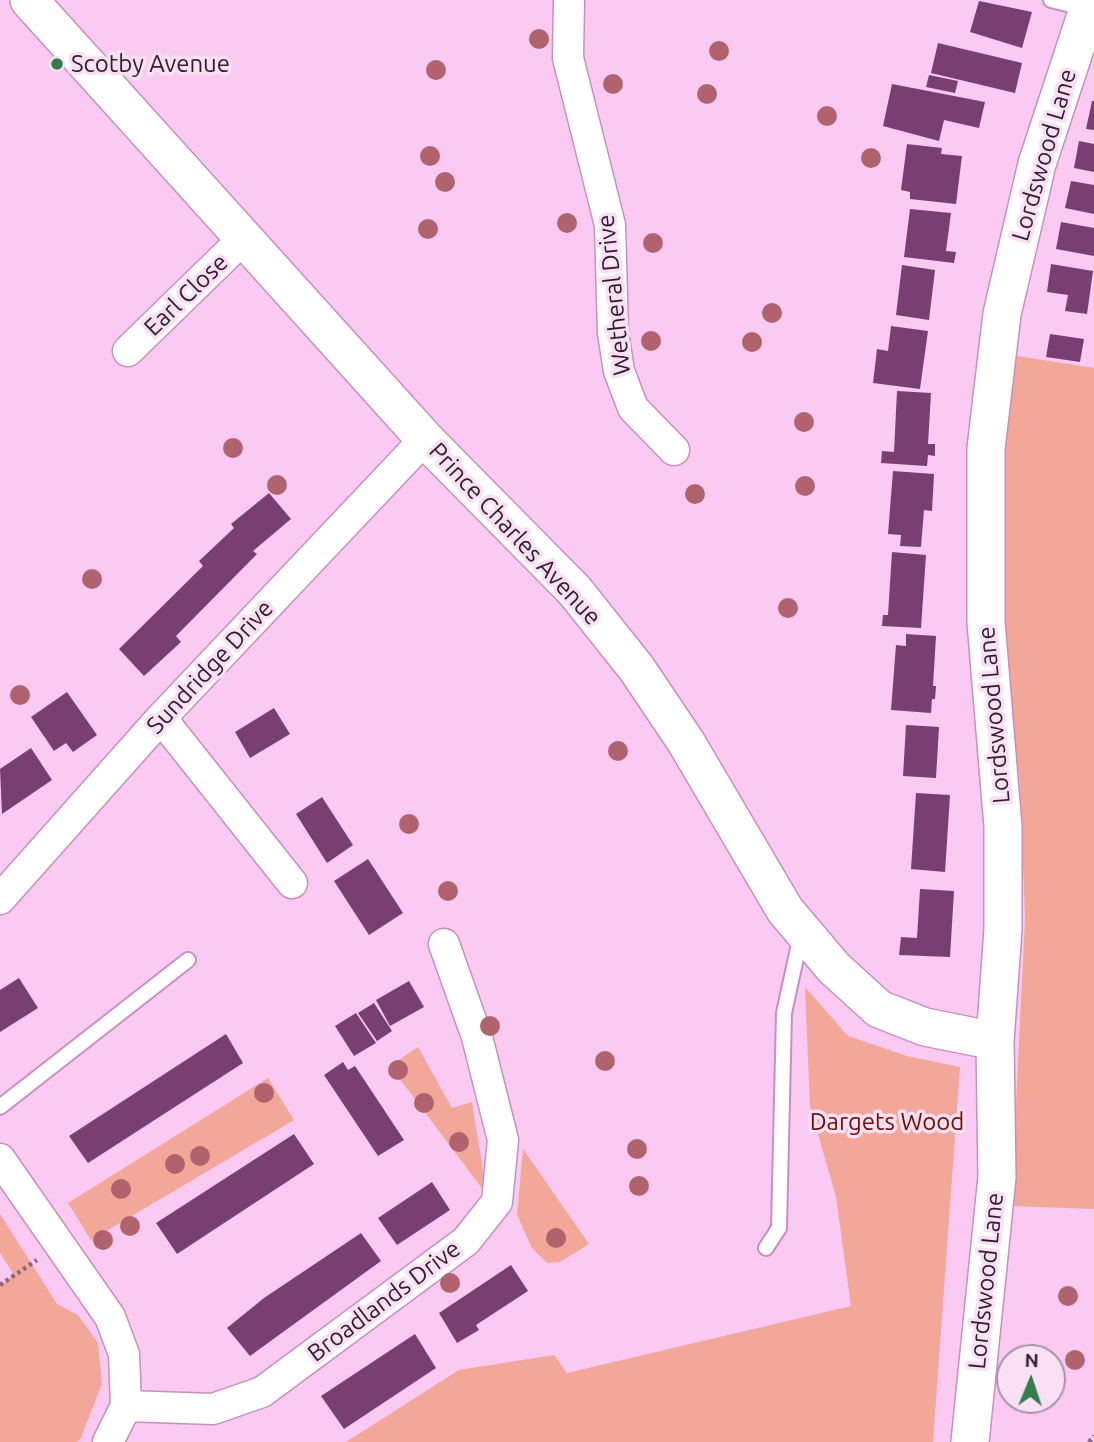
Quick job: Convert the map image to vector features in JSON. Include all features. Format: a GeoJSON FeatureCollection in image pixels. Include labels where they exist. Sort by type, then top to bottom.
{"type":"FeatureCollection","features":[{"type":"Feature","properties":{"kind":"street","name":"Prince Charles Avenue"},"geometry":{"type":"LineString","coordinates":[[29,0],[425,439],[575,591],[637,669],[686,742],[785,910],[834,968],[879,1009],[925,1027],[995,1041]]}},
{"type":"Feature","properties":{"kind":"street","name":"Wetheral Drive"},"geometry":{"type":"LineString","coordinates":[[569,0],[568,58],[610,225],[614,332],[619,371],[633,408],[674,450]]}},
{"type":"Feature","properties":{"kind":"street","name":"Lordswood Lane"},"geometry":{"type":"LineString","coordinates":[[970,1442],[997,1177],[995,1041],[1003,929],[1003,827],[986,622],[986,448],[1005,302],[1037,164],[1090,5]]}},
{"type":"Feature","properties":{"kind":"street","name":"Earl Close"},"geometry":{"type":"LineString","coordinates":[[128,351],[243,239]]}},
{"type":"Feature","properties":{"kind":"street","name":"Sundridge Drive"},"geometry":{"type":"LineString","coordinates":[[0,899],[161,718],[425,439]]}},
{"type":"Feature","properties":{"kind":"street"},"geometry":{"type":"LineString","coordinates":[[161,718],[292,883]]}},
{"type":"Feature","properties":{"kind":"street","name":"Broadlands Drive"},"geometry":{"type":"LineString","coordinates":[[125,1406],[213,1409],[262,1392],[466,1241],[497,1202],[503,1140],[477,1037],[444,944]]}},
{"type":"Feature","properties":{"kind":"street"},"geometry":{"type":"LineString","coordinates":[[0,1159],[110,1317],[124,1354],[125,1406],[108,1442]]}},
{"type":"Feature","properties":{"kind":"lane"},"geometry":{"type":"LineString","coordinates":[[1051,0],[1090,5]]}},
{"type":"Feature","properties":{"kind":"lane"},"geometry":{"type":"LineString","coordinates":[[766,1248],[779,1228],[784,1013],[802,930]]}},
{"type":"Feature","properties":{"kind":"lane"},"geometry":{"type":"LineString","coordinates":[[0,1107],[188,960]]}},
{"type":"Feature","properties":{"kind":"path"},"geometry":{"type":"LineString","coordinates":[[0,1284],[60,1245]]}},
{"type":"Feature","properties":{"kind":"path"},"geometry":{"type":"LineString","coordinates":[[1089,1442],[1094,1436]]}},
{"type":"Feature","properties":{"kind":"green space"},"geometry":{"type":"Polygon","coordinates":[[[1011,355],[1094,368],[1094,1209],[1011,1206],[1025,919],[1020,785],[1002,647],[997,523],[1011,355]]]}},
{"type":"Feature","properties":{"kind":"green space","name":"Dargets Wood"},"geometry":{"type":"Polygon","coordinates":[[[805,987],[848,1036],[907,1056],[960,1067],[933,1442],[346,1442],[459,1370],[554,1355],[567,1373],[851,1306],[836,1197],[810,1106],[805,987]]]}},
{"type":"Feature","properties":{"kind":"green space"},"geometry":{"type":"Polygon","coordinates":[[[418,1047],[452,1108],[472,1102],[487,1195],[390,1066],[418,1047]]]}},
{"type":"Feature","properties":{"kind":"green space"},"geometry":{"type":"Polygon","coordinates":[[[268,1078],[294,1120],[91,1240],[68,1203],[268,1078]]]}},
{"type":"Feature","properties":{"kind":"green space"},"geometry":{"type":"Polygon","coordinates":[[[523,1149],[589,1244],[560,1262],[547,1263],[532,1248],[517,1215],[523,1149]]]}},
{"type":"Feature","properties":{"kind":"green space"},"geometry":{"type":"Polygon","coordinates":[[[0,1214],[57,1304],[78,1315],[98,1343],[102,1384],[80,1440],[76,1442],[0,1442],[0,1285],[14,1275],[0,1253],[0,1214]]]}},
{"type":"Feature","properties":{"kind":"building"},"geometry":{"type":"Polygon","coordinates":[[[979,1],[1032,12],[1022,48],[970,32],[979,1]]]}},
{"type":"Feature","properties":{"kind":"building"},"geometry":{"type":"Polygon","coordinates":[[[938,43],[1022,63],[1015,93],[931,73],[938,43]]]}},
{"type":"Feature","properties":{"kind":"building"},"geometry":{"type":"Polygon","coordinates":[[[929,75],[958,81],[955,93],[926,87],[929,75]]]}},
{"type":"Feature","properties":{"kind":"building"},"geometry":{"type":"Polygon","coordinates":[[[892,84],[985,102],[979,128],[944,120],[939,141],[883,126],[892,84]]]}},
{"type":"Feature","properties":{"kind":"building"},"geometry":{"type":"Polygon","coordinates":[[[1094,101],[1094,130],[1086,129],[1094,101]]]}},
{"type":"Feature","properties":{"kind":"building"},"geometry":{"type":"Polygon","coordinates":[[[1079,141],[1094,144],[1094,172],[1074,168],[1079,141]]]}},
{"type":"Feature","properties":{"kind":"building"},"geometry":{"type":"Polygon","coordinates":[[[907,144],[942,148],[941,154],[962,156],[956,204],[910,199],[910,192],[901,190],[907,144]]]}},
{"type":"Feature","properties":{"kind":"building"},"geometry":{"type":"Polygon","coordinates":[[[1071,181],[1094,185],[1094,214],[1065,208],[1071,181]]]}},
{"type":"Feature","properties":{"kind":"building"},"geometry":{"type":"Polygon","coordinates":[[[910,209],[951,213],[946,251],[956,252],[954,263],[904,257],[910,209]]]}},
{"type":"Feature","properties":{"kind":"building"},"geometry":{"type":"Polygon","coordinates":[[[1061,222],[1094,228],[1094,256],[1056,249],[1061,222]]]}},
{"type":"Feature","properties":{"kind":"building"},"geometry":{"type":"Polygon","coordinates":[[[1051,264],[1093,271],[1087,314],[1065,311],[1068,295],[1047,292],[1051,264]]]}},
{"type":"Feature","properties":{"kind":"building"},"geometry":{"type":"Polygon","coordinates":[[[902,265],[935,270],[929,320],[896,315],[902,265]]]}},
{"type":"Feature","properties":{"kind":"building"},"geometry":{"type":"Polygon","coordinates":[[[891,326],[928,331],[920,389],[873,383],[877,349],[888,351],[891,326]]]}},
{"type":"Feature","properties":{"kind":"building"},"geometry":{"type":"Polygon","coordinates":[[[1050,334],[1084,339],[1080,362],[1046,357],[1050,334]]]}},
{"type":"Feature","properties":{"kind":"building"},"geometry":{"type":"Polygon","coordinates":[[[897,391],[931,393],[928,444],[935,444],[935,456],[928,455],[927,466],[881,463],[882,451],[894,452],[897,391]]]}},
{"type":"Feature","properties":{"kind":"building"},"geometry":{"type":"Polygon","coordinates":[[[893,471],[934,474],[932,511],[924,510],[921,547],[900,546],[901,535],[888,534],[893,471]]]}},
{"type":"Feature","properties":{"kind":"building"},"geometry":{"type":"Polygon","coordinates":[[[269,493],[291,519],[253,551],[257,554],[176,636],[181,642],[144,676],[119,649],[203,566],[199,561],[234,528],[231,524],[269,493]]]}},
{"type":"Feature","properties":{"kind":"building"},"geometry":{"type":"Polygon","coordinates":[[[892,552],[926,555],[921,628],[882,626],[883,615],[888,615],[892,552]]]}},
{"type":"Feature","properties":{"kind":"building"},"geometry":{"type":"Polygon","coordinates":[[[906,634],[936,636],[933,686],[936,686],[931,713],[891,710],[896,645],[906,646],[906,634]]]}},
{"type":"Feature","properties":{"kind":"building"},"geometry":{"type":"Polygon","coordinates":[[[67,692],[97,735],[73,752],[66,743],[54,751],[31,717],[67,692]]]}},
{"type":"Feature","properties":{"kind":"building"},"geometry":{"type":"Polygon","coordinates":[[[274,708],[290,734],[250,758],[235,732],[274,708]]]}},
{"type":"Feature","properties":{"kind":"building"},"geometry":{"type":"Polygon","coordinates":[[[906,725],[939,727],[936,778],[903,776],[906,725]]]}},
{"type":"Feature","properties":{"kind":"building"},"geometry":{"type":"Polygon","coordinates":[[[31,748],[52,780],[2,814],[0,769],[31,748]]]}},
{"type":"Feature","properties":{"kind":"building"},"geometry":{"type":"Polygon","coordinates":[[[916,793],[950,795],[945,872],[911,869],[916,793]]]}},
{"type":"Feature","properties":{"kind":"building"},"geometry":{"type":"Polygon","coordinates":[[[322,797],[353,845],[327,863],[296,814],[322,797]]]}},
{"type":"Feature","properties":{"kind":"building"},"geometry":{"type":"Polygon","coordinates":[[[368,859],[403,913],[369,935],[334,881],[368,859]]]}},
{"type":"Feature","properties":{"kind":"building"},"geometry":{"type":"Polygon","coordinates":[[[920,889],[954,891],[950,957],[899,955],[901,937],[917,938],[920,889]]]}},
{"type":"Feature","properties":{"kind":"building"},"geometry":{"type":"Polygon","coordinates":[[[19,978],[38,1008],[0,1032],[0,990],[19,978]]]}},
{"type":"Feature","properties":{"kind":"building"},"geometry":{"type":"Polygon","coordinates":[[[409,981],[424,1007],[390,1026],[376,1000],[409,981]]]}},
{"type":"Feature","properties":{"kind":"building"},"geometry":{"type":"Polygon","coordinates":[[[374,1003],[392,1031],[377,1041],[358,1013],[374,1003]]]}},
{"type":"Feature","properties":{"kind":"building"},"geometry":{"type":"Polygon","coordinates":[[[356,1013],[376,1043],[354,1056],[335,1026],[356,1013]]]}},
{"type":"Feature","properties":{"kind":"building"},"geometry":{"type":"Polygon","coordinates":[[[226,1034],[243,1063],[88,1163],[69,1136],[226,1034]]]}},
{"type":"Feature","properties":{"kind":"building"},"geometry":{"type":"Polygon","coordinates":[[[343,1062],[348,1070],[355,1066],[404,1140],[378,1156],[324,1075],[343,1062]]]}},
{"type":"Feature","properties":{"kind":"building"},"geometry":{"type":"Polygon","coordinates":[[[294,1134],[314,1164],[177,1254],[156,1223],[294,1134]]]}},
{"type":"Feature","properties":{"kind":"building"},"geometry":{"type":"Polygon","coordinates":[[[432,1182],[450,1210],[397,1245],[378,1218],[432,1182]]]}},
{"type":"Feature","properties":{"kind":"building"},"geometry":{"type":"Polygon","coordinates":[[[361,1233],[381,1261],[250,1356],[227,1328],[264,1298],[361,1233]]]}},
{"type":"Feature","properties":{"kind":"building"},"geometry":{"type":"Polygon","coordinates":[[[511,1265],[528,1291],[476,1325],[479,1330],[457,1343],[439,1313],[511,1265]]]}},
{"type":"Feature","properties":{"kind":"building"},"geometry":{"type":"Polygon","coordinates":[[[415,1334],[436,1368],[344,1429],[321,1396],[415,1334]]]}},
{"type":"Feature","properties":{"kind":"place","name":"Scotby Avenue"},"geometry":{"type":"Point","coordinates":[57,64]}}]}
